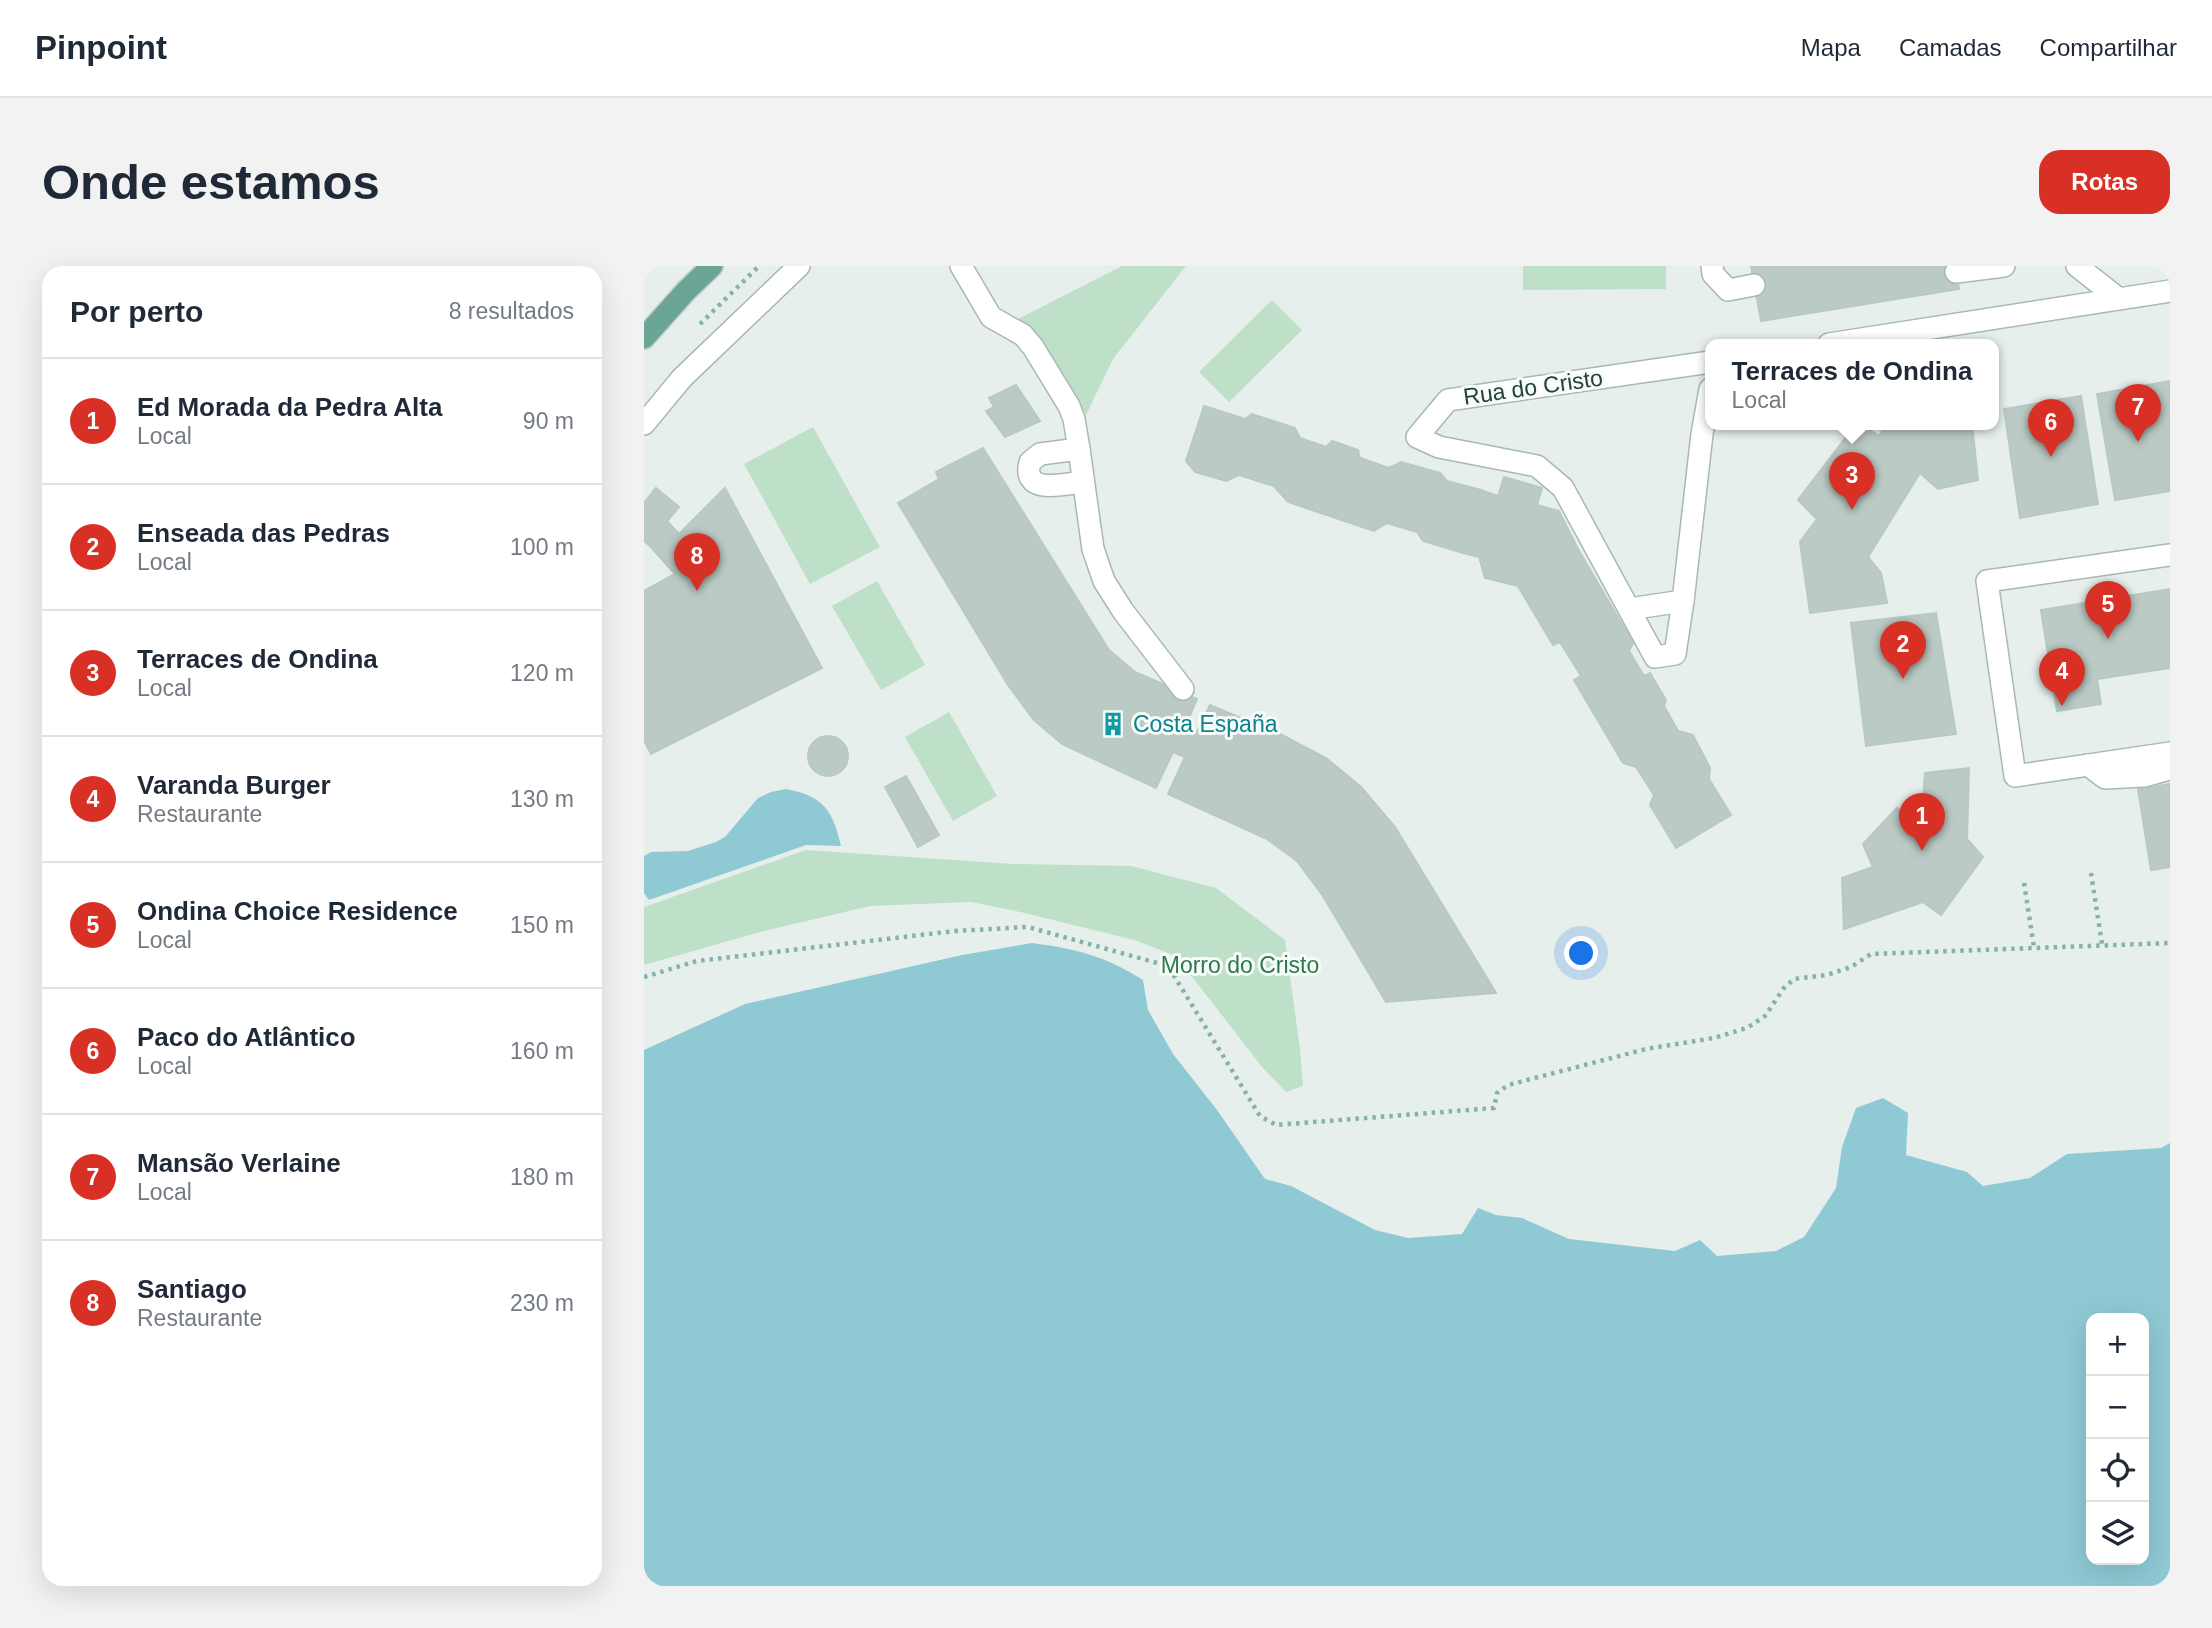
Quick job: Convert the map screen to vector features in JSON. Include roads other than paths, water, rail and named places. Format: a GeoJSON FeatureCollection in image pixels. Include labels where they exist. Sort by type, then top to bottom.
{"type":"FeatureCollection","features":[{"type":"Feature","properties":{"kind":"main road"},"geometry":{"type":"LineString","coordinates":[[644,338],[712,266]]}},
{"type":"Feature","properties":{"kind":"street"},"geometry":{"type":"LineString","coordinates":[[644,424],[682,378],[799,266]]}},
{"type":"Feature","properties":{"kind":"street"},"geometry":{"type":"LineString","coordinates":[[961,266],[990,317],[1023,335],[1069,406],[1074,419],[1093,549],[1104,581],[1123,611],[1183,689]]}},
{"type":"Feature","properties":{"kind":"street"},"geometry":{"type":"LineString","coordinates":[[1712,266],[1713,274],[1728,290],[1754,285]]}},
{"type":"Feature","properties":{"kind":"street"},"geometry":{"type":"LineString","coordinates":[[1956,272],[2004,266]]}},
{"type":"Feature","properties":{"kind":"street"},"geometry":{"type":"LineString","coordinates":[[2077,266],[2119,299]]}},
{"type":"Feature","properties":{"kind":"street"},"geometry":{"type":"LineString","coordinates":[[1861,339],[2170,291]]}},
{"type":"Feature","properties":{"kind":"street","name":"Rua do Cristo"},"geometry":{"type":"LineString","coordinates":[[1705,363],[1448,400],[1417,436],[1439,447],[1537,466],[1563,488],[1655,657],[1675,654],[1705,417]]}},
{"type":"Feature","properties":{"kind":"street"},"geometry":{"type":"LineString","coordinates":[[1079,449],[1040,454],[1030,462],[1028,468],[1034,482],[1040,486],[1083,482]]}},
{"type":"Feature","properties":{"kind":"street"},"geometry":{"type":"LineString","coordinates":[[2170,555],[1987,581],[2015,776],[2170,753]]}},
{"type":"Feature","properties":{"kind":"street"},"geometry":{"type":"LineString","coordinates":[[1629,609],[1683,601]]}},
{"type":"Feature","properties":{"kind":"street"},"geometry":{"type":"LineString","coordinates":[[2088,765],[2105,778],[2144,776],[2170,769]]}},
{"type":"Feature","properties":{"kind":"water"},"geometry":{"type":"Polygon","coordinates":[[[786,789],[810,796],[825,807],[834,823],[841,846],[806,845],[649,900],[644,893],[644,856],[651,852],[688,851],[716,842],[725,837],[758,798],[786,789]]]}},
{"type":"Feature","properties":{"kind":"water"},"geometry":{"type":"Polygon","coordinates":[[[1032,943],[1090,955],[1143,980],[1148,1010],[1173,1054],[1217,1110],[1265,1179],[1291,1186],[1375,1230],[1408,1238],[1462,1234],[1478,1208],[1496,1215],[1522,1218],[1569,1239],[1675,1251],[1700,1240],[1717,1256],[1776,1251],[1804,1237],[1836,1188],[1842,1147],[1856,1108],[1883,1098],[1908,1113],[1906,1155],[1967,1172],[1983,1186],[2030,1178],[2067,1154],[2161,1148],[2170,1143],[2170,1586],[644,1586],[644,1050],[745,1004],[962,955],[1032,943]]]}},
{"type":"Feature","properties":{"kind":"place","name":"Mansão Verlaine"},"geometry":{"type":"Point","coordinates":[2138,442]}},
{"type":"Feature","properties":{"kind":"place","name":"Paco do Atlântico"},"geometry":{"type":"Point","coordinates":[2051,457]}},
{"type":"Feature","properties":{"kind":"place","name":"Terraces de Ondina"},"geometry":{"type":"Point","coordinates":[1852,510]}},
{"type":"Feature","properties":{"kind":"place","name":"Santiago"},"geometry":{"type":"Point","coordinates":[697,591]}},
{"type":"Feature","properties":{"kind":"place","name":"Ondina Choice Residence"},"geometry":{"type":"Point","coordinates":[2108,639]}},
{"type":"Feature","properties":{"kind":"place","name":"Enseada das Pedras"},"geometry":{"type":"Point","coordinates":[1903,679]}},
{"type":"Feature","properties":{"kind":"place","name":"Varanda Burger"},"geometry":{"type":"Point","coordinates":[2062,706]}},
{"type":"Feature","properties":{"kind":"place","name":"Costa España"},"geometry":{"type":"Point","coordinates":[1113,724]}},
{"type":"Feature","properties":{"kind":"place","name":"Ed Morada da Pedra Alta"},"geometry":{"type":"Point","coordinates":[1922,851]}},
{"type":"Feature","properties":{"kind":"park label","name":"Morro do Cristo"},"geometry":{"type":"Point","coordinates":[1240,965]}}]}
